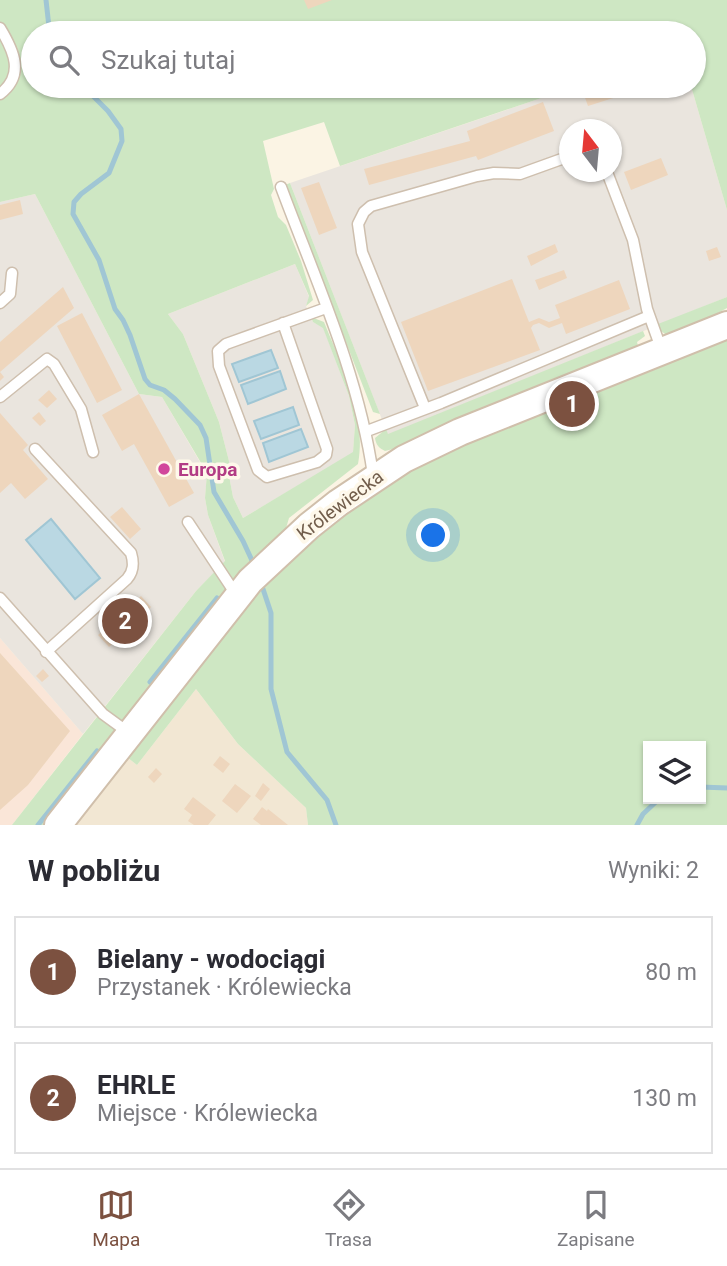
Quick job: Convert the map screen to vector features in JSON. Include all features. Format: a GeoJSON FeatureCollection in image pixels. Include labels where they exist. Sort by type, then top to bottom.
{"type":"FeatureCollection","features":[{"type":"Feature","properties":{"kind":"main road","name":"Królewiecka"},"geometry":{"type":"LineString","coordinates":[[58,825],[250,581],[309,526],[404,459],[460,432],[727,325]]}},
{"type":"Feature","properties":{"kind":"lane"},"geometry":{"type":"LineString","coordinates":[[0,28],[16,66],[11,84],[0,94]]}},
{"type":"Feature","properties":{"kind":"lane"},"geometry":{"type":"LineString","coordinates":[[425,408],[362,252],[357,232],[360,217],[377,204],[477,176],[494,173],[520,174],[559,160]]}},
{"type":"Feature","properties":{"kind":"lane"},"geometry":{"type":"LineString","coordinates":[[611,182],[634,240],[649,316],[662,351]]}},
{"type":"Feature","properties":{"kind":"lane"},"geometry":{"type":"LineString","coordinates":[[281,187],[345,359],[367,432],[374,478]]}},
{"type":"Feature","properties":{"kind":"lane"},"geometry":{"type":"LineString","coordinates":[[0,303],[10,294],[12,273]]}},
{"type":"Feature","properties":{"kind":"lane"},"geometry":{"type":"LineString","coordinates":[[283,323],[327,449],[326,456],[317,462],[267,477],[258,470],[219,366],[218,351],[226,344],[283,323],[326,308]]}},
{"type":"Feature","properties":{"kind":"lane"},"geometry":{"type":"LineString","coordinates":[[367,432],[649,316]]}},
{"type":"Feature","properties":{"kind":"lane"},"geometry":{"type":"LineString","coordinates":[[0,397],[47,359],[54,364],[81,409],[93,452]]}},
{"type":"Feature","properties":{"kind":"lane"},"geometry":{"type":"LineString","coordinates":[[34,449],[131,553],[133,564],[131,575],[46,652]]}},
{"type":"Feature","properties":{"kind":"lane"},"geometry":{"type":"LineString","coordinates":[[188,522],[250,581]]}},
{"type":"Feature","properties":{"kind":"lane"},"geometry":{"type":"LineString","coordinates":[[0,598],[103,714],[129,733]]}},
{"type":"Feature","properties":{"kind":"shaded area"},"geometry":{"type":"Polygon","coordinates":[[[541,98],[694,98],[727,210],[727,297],[388,435],[290,183],[541,98]]]}},
{"type":"Feature","properties":{"kind":"shaded area"},"geometry":{"type":"Polygon","coordinates":[[[35,194],[139,394],[162,397],[207,474],[205,498],[208,515],[225,562],[196,591],[83,734],[0,638],[0,202],[35,194]]]}},
{"type":"Feature","properties":{"kind":"shaded area"},"geometry":{"type":"Polygon","coordinates":[[[295,264],[309,297],[306,306],[313,322],[323,327],[349,396],[355,425],[353,453],[243,518],[233,497],[229,461],[219,422],[183,334],[168,314],[295,264]]]}},
{"type":"Feature","properties":{"kind":"shaded area"},"geometry":{"type":"Polygon","coordinates":[[[0,638],[83,734],[12,825],[0,825],[0,638]]]}},
{"type":"Feature","properties":{"kind":"shaded area"},"geometry":{"type":"Polygon","coordinates":[[[196,689],[238,744],[306,808],[308,825],[67,825],[123,754],[137,765],[196,689]]]}},
{"type":"Feature","properties":{"kind":"green space"},"geometry":{"type":"Polygon","coordinates":[[[0,0],[727,0],[727,210],[694,98],[706,98],[706,21],[21,21],[21,98],[541,98],[340,166],[324,122],[263,141],[274,189],[271,195],[278,217],[286,225],[301,261],[313,300],[306,306],[309,296],[295,264],[168,314],[183,334],[219,422],[229,461],[233,497],[243,518],[353,452],[355,425],[349,396],[323,328],[313,322],[311,317],[324,322],[351,391],[359,427],[358,464],[289,518],[284,535],[47,825],[12,825],[196,591],[225,561],[208,515],[205,498],[207,473],[162,397],[139,394],[35,194],[0,202],[0,0]]]}},
{"type":"Feature","properties":{"kind":"green space"},"geometry":{"type":"Polygon","coordinates":[[[290,183],[380,414],[373,412],[285,185],[290,183]]]}},
{"type":"Feature","properties":{"kind":"green space"},"geometry":{"type":"Polygon","coordinates":[[[727,297],[727,308],[694,326],[682,329],[679,335],[668,336],[661,331],[658,324],[727,297]]]}},
{"type":"Feature","properties":{"kind":"green space"},"geometry":{"type":"Polygon","coordinates":[[[643,331],[645,336],[637,342],[638,346],[650,342],[647,346],[393,449],[385,451],[376,443],[375,438],[386,429],[388,434],[643,331]]]}},
{"type":"Feature","properties":{"kind":"green space"},"geometry":{"type":"Polygon","coordinates":[[[727,334],[727,825],[308,825],[306,808],[238,744],[196,689],[137,765],[123,754],[283,561],[403,469],[727,334]]]}},
{"type":"Feature","properties":{"kind":"water"},"geometry":{"type":"Polygon","coordinates":[[[271,350],[278,368],[239,382],[232,364],[271,350]]]}},
{"type":"Feature","properties":{"kind":"water"},"geometry":{"type":"Polygon","coordinates":[[[280,371],[286,389],[248,404],[241,385],[280,371]]]}},
{"type":"Feature","properties":{"kind":"water"},"geometry":{"type":"Polygon","coordinates":[[[293,407],[299,425],[261,439],[254,421],[293,407]]]}},
{"type":"Feature","properties":{"kind":"water"},"geometry":{"type":"Polygon","coordinates":[[[301,429],[308,447],[269,462],[263,443],[301,429]]]}},
{"type":"Feature","properties":{"kind":"water"},"geometry":{"type":"Polygon","coordinates":[[[51,519],[100,578],[75,599],[26,540],[51,519]]]}},
{"type":"Feature","properties":{"kind":"building"},"geometry":{"type":"Polygon","coordinates":[[[304,0],[332,0],[308,9],[304,0]]]}},
{"type":"Feature","properties":{"kind":"building"},"geometry":{"type":"Polygon","coordinates":[[[585,98],[613,98],[588,106],[585,98]]]}},
{"type":"Feature","properties":{"kind":"building"},"geometry":{"type":"Polygon","coordinates":[[[543,102],[554,131],[478,160],[476,156],[369,185],[364,169],[470,141],[467,131],[543,102]]]}},
{"type":"Feature","properties":{"kind":"building"},"geometry":{"type":"Polygon","coordinates":[[[661,158],[668,175],[631,190],[624,172],[661,158]]]}},
{"type":"Feature","properties":{"kind":"building"},"geometry":{"type":"Polygon","coordinates":[[[319,182],[337,228],[319,235],[301,188],[319,182]]]}},
{"type":"Feature","properties":{"kind":"building"},"geometry":{"type":"Polygon","coordinates":[[[20,200],[23,214],[0,220],[0,205],[20,200]]]}},
{"type":"Feature","properties":{"kind":"building"},"geometry":{"type":"Polygon","coordinates":[[[555,244],[558,252],[531,266],[527,256],[555,244]]]}},
{"type":"Feature","properties":{"kind":"building"},"geometry":{"type":"Polygon","coordinates":[[[717,247],[721,257],[709,261],[706,251],[717,247]]]}},
{"type":"Feature","properties":{"kind":"building"},"geometry":{"type":"Polygon","coordinates":[[[564,270],[567,278],[539,290],[535,280],[564,270]]]}},
{"type":"Feature","properties":{"kind":"building"},"geometry":{"type":"Polygon","coordinates":[[[512,279],[529,322],[539,318],[549,322],[560,318],[555,305],[619,280],[630,309],[566,334],[562,323],[549,328],[539,323],[533,325],[531,328],[540,350],[428,391],[401,322],[512,279]]]}},
{"type":"Feature","properties":{"kind":"building"},"geometry":{"type":"Polygon","coordinates":[[[63,287],[74,308],[0,372],[0,342],[63,287]]]}},
{"type":"Feature","properties":{"kind":"building"},"geometry":{"type":"Polygon","coordinates":[[[82,313],[122,390],[97,403],[57,326],[82,313]]]}},
{"type":"Feature","properties":{"kind":"building"},"geometry":{"type":"Polygon","coordinates":[[[49,390],[57,399],[47,408],[38,400],[49,390]]]}},
{"type":"Feature","properties":{"kind":"building","name":"Europa"},"geometry":{"type":"Polygon","coordinates":[[[139,394],[194,493],[169,507],[134,444],[122,451],[102,415],[139,394]]]}},
{"type":"Feature","properties":{"kind":"building"},"geometry":{"type":"Polygon","coordinates":[[[39,412],[46,421],[40,426],[32,418],[39,412]]]}},
{"type":"Feature","properties":{"kind":"building"},"geometry":{"type":"Polygon","coordinates":[[[0,413],[28,445],[23,450],[48,479],[25,499],[11,483],[0,493],[0,413]]]}},
{"type":"Feature","properties":{"kind":"building"},"geometry":{"type":"Polygon","coordinates":[[[122,507],[141,529],[130,539],[110,517],[122,507]]]}},
{"type":"Feature","properties":{"kind":"building"},"geometry":{"type":"Polygon","coordinates":[[[141,596],[151,607],[109,647],[98,635],[141,596]]]}},
{"type":"Feature","properties":{"kind":"building"},"geometry":{"type":"Polygon","coordinates":[[[0,653],[70,731],[28,785],[0,810],[0,653]]]}},
{"type":"Feature","properties":{"kind":"building"},"geometry":{"type":"Polygon","coordinates":[[[43,669],[49,676],[42,682],[36,676],[43,669]]]}},
{"type":"Feature","properties":{"kind":"building"},"geometry":{"type":"Polygon","coordinates":[[[220,756],[230,764],[223,773],[213,765],[220,756]]]}},
{"type":"Feature","properties":{"kind":"building"},"geometry":{"type":"Polygon","coordinates":[[[156,768],[162,774],[154,783],[148,777],[156,768]]]}},
{"type":"Feature","properties":{"kind":"building"},"geometry":{"type":"Polygon","coordinates":[[[263,783],[270,789],[261,801],[255,796],[263,783]]]}},
{"type":"Feature","properties":{"kind":"building"},"geometry":{"type":"Polygon","coordinates":[[[235,784],[251,796],[237,813],[222,801],[235,784]]]}},
{"type":"Feature","properties":{"kind":"building"},"geometry":{"type":"Polygon","coordinates":[[[193,797],[216,815],[208,825],[194,825],[188,821],[192,815],[184,809],[193,797]]]}},
{"type":"Feature","properties":{"kind":"building"},"geometry":{"type":"Polygon","coordinates":[[[262,807],[288,825],[261,825],[253,819],[262,807]]]}},
{"type":"Feature","properties":{"kind":"waterway"},"geometry":{"type":"LineString","coordinates":[[46,0],[48,21]]}},
{"type":"Feature","properties":{"kind":"waterway"},"geometry":{"type":"LineString","coordinates":[[95,98],[121,129],[122,141],[109,173],[81,194],[74,202],[73,214],[99,260],[115,309],[130,335],[145,379],[150,385],[164,390],[175,399],[200,425],[206,438],[214,492],[255,567]]}},
{"type":"Feature","properties":{"kind":"waterway"},"geometry":{"type":"LineString","coordinates":[[261,583],[271,613],[271,689],[287,752],[327,800],[336,825]]}},
{"type":"Feature","properties":{"kind":"waterway"},"geometry":{"type":"LineString","coordinates":[[150,682],[217,598]]}},
{"type":"Feature","properties":{"kind":"waterway"},"geometry":{"type":"LineString","coordinates":[[38,825],[97,751]]}},
{"type":"Feature","properties":{"kind":"waterway"},"geometry":{"type":"LineString","coordinates":[[706,787],[727,788]]}},
{"type":"Feature","properties":{"kind":"waterway"},"geometry":{"type":"LineString","coordinates":[[637,825],[643,814],[654,804]]}},
{"type":"Feature","properties":{"kind":"place","name":"Bielany - wodociągi"},"geometry":{"type":"Point","coordinates":[572,404]}},
{"type":"Feature","properties":{"kind":"place","name":"Europa"},"geometry":{"type":"Point","coordinates":[164,469]}},
{"type":"Feature","properties":{"kind":"place","name":"EHRLE"},"geometry":{"type":"Point","coordinates":[125,621]}}]}
